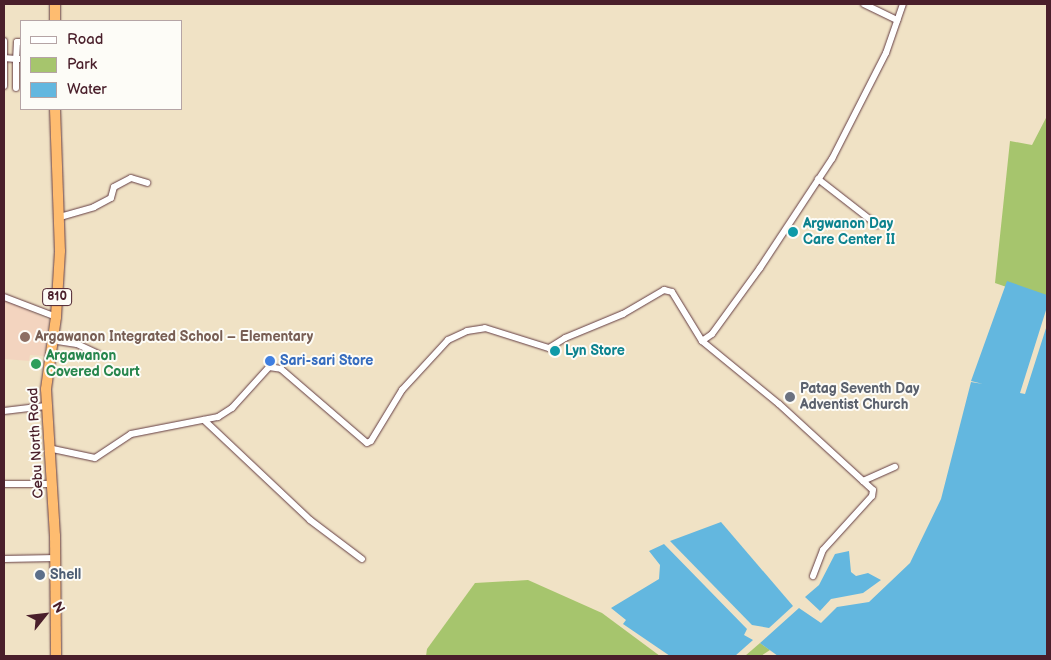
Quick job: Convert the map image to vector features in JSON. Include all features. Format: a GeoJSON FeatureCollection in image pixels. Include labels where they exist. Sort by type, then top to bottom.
{"type":"FeatureCollection","features":[{"type":"Feature","properties":{"kind":"highway"},"geometry":{"type":"LineString","coordinates":[[55,4],[55,20]]}},
{"type":"Feature","properties":{"kind":"highway","name":"Cebu North Road"},"geometry":{"type":"LineString","coordinates":[[55,110],[60,217],[56,317],[51,340],[46,406],[56,558],[56,656]]}},
{"type":"Feature","properties":{"kind":"street"},"geometry":{"type":"LineString","coordinates":[[864,4],[897,20]]}},
{"type":"Feature","properties":{"kind":"street"},"geometry":{"type":"LineString","coordinates":[[702,341],[712,334],[760,268],[818,179],[858,112],[886,53],[903,4]]}},
{"type":"Feature","properties":{"kind":"street"},"geometry":{"type":"LineString","coordinates":[[4,41],[4,86]]}},
{"type":"Feature","properties":{"kind":"street"},"geometry":{"type":"LineString","coordinates":[[16,88],[19,71],[17,42],[20,42]]}},
{"type":"Feature","properties":{"kind":"street"},"geometry":{"type":"LineString","coordinates":[[4,58],[19,59]]}},
{"type":"Feature","properties":{"kind":"street"},"geometry":{"type":"LineString","coordinates":[[60,217],[94,207],[111,198],[114,187],[131,178],[147,182]]}},
{"type":"Feature","properties":{"kind":"street"},"geometry":{"type":"LineString","coordinates":[[818,179],[877,225]]}},
{"type":"Feature","properties":{"kind":"street"},"geometry":{"type":"LineString","coordinates":[[48,448],[95,458],[131,434],[218,417],[232,408],[269,367],[281,369],[367,443],[371,441],[402,390],[448,340],[467,331],[485,328],[549,348],[565,338],[624,314],[664,290],[672,292],[702,341],[779,404],[863,481],[873,494],[822,550],[813,576]]}},
{"type":"Feature","properties":{"kind":"street"},"geometry":{"type":"LineString","coordinates":[[4,298],[56,317]]}},
{"type":"Feature","properties":{"kind":"street"},"geometry":{"type":"LineString","coordinates":[[51,340],[77,344],[98,354]]}},
{"type":"Feature","properties":{"kind":"street"},"geometry":{"type":"LineString","coordinates":[[4,411],[46,406]]}},
{"type":"Feature","properties":{"kind":"street"},"geometry":{"type":"LineString","coordinates":[[204,420],[310,520],[362,559]]}},
{"type":"Feature","properties":{"kind":"street"},"geometry":{"type":"LineString","coordinates":[[863,481],[895,467]]}},
{"type":"Feature","properties":{"kind":"street"},"geometry":{"type":"LineString","coordinates":[[4,484],[51,484]]}},
{"type":"Feature","properties":{"kind":"street"},"geometry":{"type":"LineString","coordinates":[[4,558],[56,558]]}},
{"type":"Feature","properties":{"kind":"shaded area","name":"Argawanon Integrated School – Elementary"},"geometry":{"type":"Polygon","coordinates":[[[4,300],[49,320],[44,356],[30,355],[29,361],[5,359],[4,365],[4,300]]]}},
{"type":"Feature","properties":{"kind":"green space"},"geometry":{"type":"Polygon","coordinates":[[[1047,116],[1047,301],[995,283],[1010,141],[1032,145],[1047,116]]]}},
{"type":"Feature","properties":{"kind":"green space"},"geometry":{"type":"Polygon","coordinates":[[[528,580],[602,613],[660,656],[426,656],[427,649],[475,583],[528,580]]]}},
{"type":"Feature","properties":{"kind":"green space"},"geometry":{"type":"Polygon","coordinates":[[[760,643],[770,650],[761,656],[745,656],[760,643]]]}},
{"type":"Feature","properties":{"kind":"water"},"geometry":{"type":"Polygon","coordinates":[[[1007,281],[1047,295],[1047,307],[1020,393],[1025,394],[1047,325],[1047,656],[778,656],[760,643],[799,608],[821,623],[837,607],[869,602],[910,563],[941,499],[971,382],[983,384],[971,381],[1007,281]]]}},
{"type":"Feature","properties":{"kind":"water"},"geometry":{"type":"Polygon","coordinates":[[[721,522],[793,606],[769,628],[752,625],[670,541],[721,522]]]}},
{"type":"Feature","properties":{"kind":"water"},"geometry":{"type":"Polygon","coordinates":[[[664,544],[747,629],[744,635],[753,640],[735,656],[670,656],[623,624],[626,620],[611,608],[659,579],[660,565],[649,551],[664,544]]]}},
{"type":"Feature","properties":{"kind":"water"},"geometry":{"type":"Polygon","coordinates":[[[849,551],[851,572],[856,576],[868,573],[881,580],[863,593],[831,599],[820,611],[805,597],[819,585],[835,554],[849,551]]]}},
{"type":"Feature","properties":{"kind":"place","name":"Argwanon Day Care Center II"},"geometry":{"type":"Point","coordinates":[793,232]}},
{"type":"Feature","properties":{"kind":"place","name":"Argawanon Integrated School – Elementary"},"geometry":{"type":"Point","coordinates":[25,337]}},
{"type":"Feature","properties":{"kind":"place","name":"Lyn Store"},"geometry":{"type":"Point","coordinates":[555,351]}},
{"type":"Feature","properties":{"kind":"place","name":"Sari-sari Store"},"geometry":{"type":"Point","coordinates":[270,361]}},
{"type":"Feature","properties":{"kind":"place","name":"Argawanon Covered Court"},"geometry":{"type":"Point","coordinates":[36,364]}},
{"type":"Feature","properties":{"kind":"place","name":"Patag Seventh Day Adventist Church"},"geometry":{"type":"Point","coordinates":[790,397]}},
{"type":"Feature","properties":{"kind":"place","name":"Shell"},"geometry":{"type":"Point","coordinates":[40,575]}}]}
